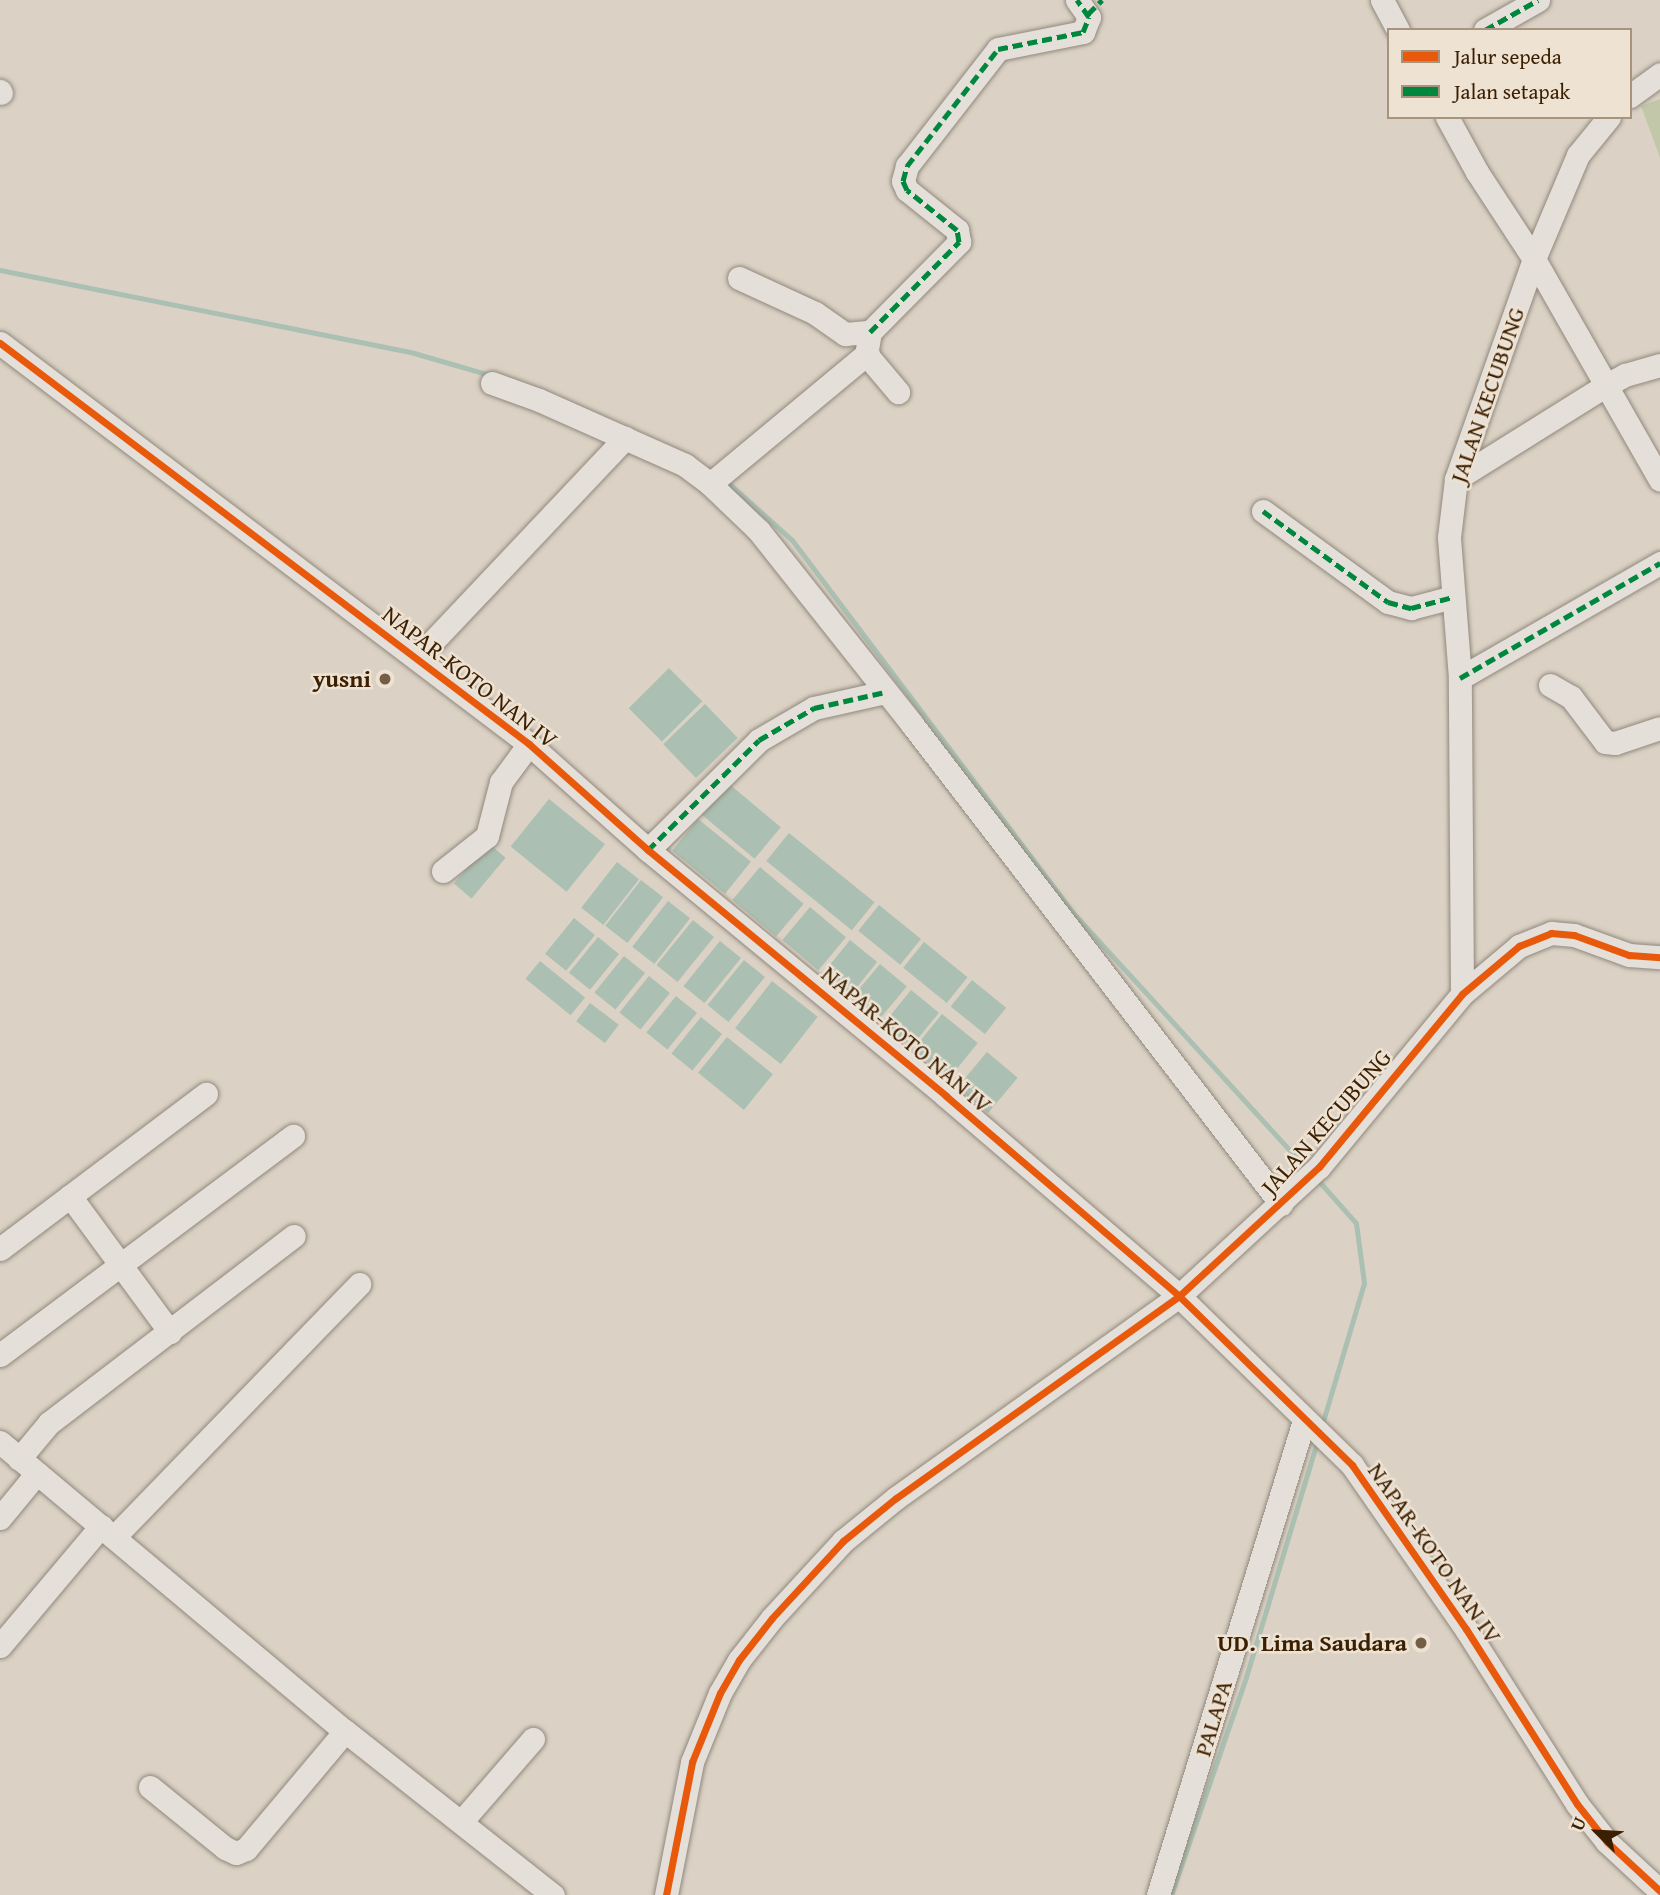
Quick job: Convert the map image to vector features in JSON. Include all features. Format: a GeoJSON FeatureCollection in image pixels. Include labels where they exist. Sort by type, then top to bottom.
{"type":"FeatureCollection","features":[{"type":"Feature","properties":{"kind":"street"},"geometry":{"type":"LineString","coordinates":[[1381,0],[1397,28]]}},
{"type":"Feature","properties":{"kind":"street"},"geometry":{"type":"LineString","coordinates":[[1489,28],[1538,0]]}},
{"type":"Feature","properties":{"kind":"street"},"geometry":{"type":"LineString","coordinates":[[717,478],[869,343],[959,242],[957,230],[907,190],[903,181],[907,166],[991,54],[1008,45],[1080,34],[1087,27],[1089,5]]}},
{"type":"Feature","properties":{"kind":"street"},"geometry":{"type":"LineString","coordinates":[[1632,95],[1660,74]]}},
{"type":"Feature","properties":{"kind":"street"},"geometry":{"type":"LineString","coordinates":[[1448,119],[1478,172],[1534,259],[1660,480]]}},
{"type":"Feature","properties":{"kind":"street","name":"JALAN KECUBUNG"},"geometry":{"type":"LineString","coordinates":[[666,1895],[692,1762],[703,1730],[739,1660],[772,1618],[843,1541],[896,1498],[1180,1296],[1281,1205],[1319,1167],[1462,994],[1460,678],[1448,537],[1456,479],[1534,259],[1578,155],[1607,119]]}},
{"type":"Feature","properties":{"kind":"street"},"geometry":{"type":"LineString","coordinates":[[739,278],[815,313],[845,334],[869,343],[898,392]]}},
{"type":"Feature","properties":{"kind":"street","name":"NAPAR-KOTO NAN IV"},"geometry":{"type":"LineString","coordinates":[[0,343],[529,744],[648,850],[946,1096],[1180,1296],[1352,1465],[1466,1629],[1577,1804],[1607,1842],[1660,1891]]}},
{"type":"Feature","properties":{"kind":"street"},"geometry":{"type":"LineString","coordinates":[[1456,479],[1605,386],[1625,375],[1660,365]]}},
{"type":"Feature","properties":{"kind":"street"},"geometry":{"type":"LineString","coordinates":[[492,383],[717,478],[790,567],[1281,1205]]}},
{"type":"Feature","properties":{"kind":"street"},"geometry":{"type":"LineString","coordinates":[[417,658],[625,438]]}},
{"type":"Feature","properties":{"kind":"street"},"geometry":{"type":"LineString","coordinates":[[1263,512],[1388,602],[1411,608],[1453,597]]}},
{"type":"Feature","properties":{"kind":"street"},"geometry":{"type":"LineString","coordinates":[[1460,678],[1660,563]]}},
{"type":"Feature","properties":{"kind":"street"},"geometry":{"type":"LineString","coordinates":[[1549,685],[1571,697],[1605,742],[1615,743],[1660,728]]}},
{"type":"Feature","properties":{"kind":"street"},"geometry":{"type":"LineString","coordinates":[[648,850],[759,740],[814,708],[885,692]]}},
{"type":"Feature","properties":{"kind":"street"},"geometry":{"type":"LineString","coordinates":[[443,871],[486,836],[501,782],[529,744]]}},
{"type":"Feature","properties":{"kind":"street"},"geometry":{"type":"LineString","coordinates":[[1462,994],[1519,946],[1551,933],[1574,935],[1629,956],[1660,957]]}},
{"type":"Feature","properties":{"kind":"street"},"geometry":{"type":"LineString","coordinates":[[0,1249],[206,1094]]}},
{"type":"Feature","properties":{"kind":"street"},"geometry":{"type":"LineString","coordinates":[[0,1355],[293,1136]]}},
{"type":"Feature","properties":{"kind":"street"},"geometry":{"type":"LineString","coordinates":[[70,1196],[170,1332]]}},
{"type":"Feature","properties":{"kind":"street"},"geometry":{"type":"LineString","coordinates":[[0,1518],[49,1423],[294,1236]]}},
{"type":"Feature","properties":{"kind":"street"},"geometry":{"type":"LineString","coordinates":[[0,1646],[108,1531],[359,1284]]}},
{"type":"Feature","properties":{"kind":"street","name":"PALAPA"},"geometry":{"type":"LineString","coordinates":[[1158,1895],[1312,1427]]}},
{"type":"Feature","properties":{"kind":"street"},"geometry":{"type":"LineString","coordinates":[[0,1442],[345,1731],[553,1895]]}},
{"type":"Feature","properties":{"kind":"street"},"geometry":{"type":"LineString","coordinates":[[150,1787],[225,1848],[236,1853],[246,1849],[345,1731]]}},
{"type":"Feature","properties":{"kind":"street"},"geometry":{"type":"LineString","coordinates":[[461,1822],[533,1739]]}},
{"type":"Feature","properties":{"kind":"shaded area"},"geometry":{"type":"Polygon","coordinates":[[[1660,99],[1660,158],[1641,106],[1660,99]]]}},
{"type":"Feature","properties":{"kind":"shaded area"},"geometry":{"type":"Polygon","coordinates":[[[669,668],[702,701],[662,742],[629,708],[669,668]]]}},
{"type":"Feature","properties":{"kind":"shaded area"},"geometry":{"type":"Polygon","coordinates":[[[705,704],[738,738],[696,778],[663,744],[705,704]]]}},
{"type":"Feature","properties":{"kind":"shaded area"},"geometry":{"type":"Polygon","coordinates":[[[728,783],[781,827],[755,859],[702,814],[728,783]]]}},
{"type":"Feature","properties":{"kind":"shaded area"},"geometry":{"type":"Polygon","coordinates":[[[549,799],[605,844],[567,892],[511,846],[549,799]]]}},
{"type":"Feature","properties":{"kind":"shaded area"},"geometry":{"type":"Polygon","coordinates":[[[698,819],[751,862],[725,894],[672,851],[698,819]]]}},
{"type":"Feature","properties":{"kind":"shaded area"},"geometry":{"type":"Polygon","coordinates":[[[789,833],[874,902],[852,930],[766,861],[789,833]]]}},
{"type":"Feature","properties":{"kind":"shaded area"},"geometry":{"type":"Polygon","coordinates":[[[488,843],[506,858],[472,898],[454,884],[488,843]]]}},
{"type":"Feature","properties":{"kind":"shaded area"},"geometry":{"type":"Polygon","coordinates":[[[617,862],[639,879],[603,925],[581,908],[617,862]]]}},
{"type":"Feature","properties":{"kind":"shaded area"},"geometry":{"type":"Polygon","coordinates":[[[760,867],[804,904],[776,937],[732,900],[760,867]]]}},
{"type":"Feature","properties":{"kind":"shaded area"},"geometry":{"type":"Polygon","coordinates":[[[641,880],[663,897],[627,943],[605,926],[641,880]]]}},
{"type":"Feature","properties":{"kind":"shaded area"},"geometry":{"type":"Polygon","coordinates":[[[668,901],[690,918],[654,964],[632,947],[668,901]]]}},
{"type":"Feature","properties":{"kind":"shaded area"},"geometry":{"type":"Polygon","coordinates":[[[879,905],[921,939],[900,965],[858,931],[879,905]]]}},
{"type":"Feature","properties":{"kind":"shaded area"},"geometry":{"type":"Polygon","coordinates":[[[810,907],[846,937],[818,970],[782,940],[810,907]]]}},
{"type":"Feature","properties":{"kind":"shaded area"},"geometry":{"type":"Polygon","coordinates":[[[574,918],[595,935],[566,971],[545,954],[574,918]]]}},
{"type":"Feature","properties":{"kind":"shaded area"},"geometry":{"type":"Polygon","coordinates":[[[693,920],[714,937],[677,982],[656,965],[693,920]]]}},
{"type":"Feature","properties":{"kind":"shaded area"},"geometry":{"type":"Polygon","coordinates":[[[598,937],[619,954],[590,990],[569,973],[598,937]]]}},
{"type":"Feature","properties":{"kind":"shaded area"},"geometry":{"type":"Polygon","coordinates":[[[850,940],[877,962],[850,995],[823,973],[850,940]]]}},
{"type":"Feature","properties":{"kind":"shaded area"},"geometry":{"type":"Polygon","coordinates":[[[720,941],[741,958],[704,1003],[683,986],[720,941]]]}},
{"type":"Feature","properties":{"kind":"shaded area"},"geometry":{"type":"Polygon","coordinates":[[[924,942],[968,977],[947,1003],[903,968],[924,942]]]}},
{"type":"Feature","properties":{"kind":"shaded area"},"geometry":{"type":"Polygon","coordinates":[[[624,956],[645,973],[615,1010],[594,993],[624,956]]]}},
{"type":"Feature","properties":{"kind":"shaded area"},"geometry":{"type":"Polygon","coordinates":[[[744,960],[765,977],[728,1022],[707,1005],[744,960]]]}},
{"type":"Feature","properties":{"kind":"shaded area"},"geometry":{"type":"Polygon","coordinates":[[[540,961],[585,998],[571,1015],[526,979],[540,961]]]}},
{"type":"Feature","properties":{"kind":"shaded area"},"geometry":{"type":"Polygon","coordinates":[[[880,964],[907,986],[879,1020],[852,998],[880,964]]]}},
{"type":"Feature","properties":{"kind":"shaded area"},"geometry":{"type":"Polygon","coordinates":[[[649,976],[670,993],[640,1030],[619,1013],[649,976]]]}},
{"type":"Feature","properties":{"kind":"shaded area"},"geometry":{"type":"Polygon","coordinates":[[[972,980],[1006,1008],[985,1034],[951,1006],[972,980]]]}},
{"type":"Feature","properties":{"kind":"shaded area"},"geometry":{"type":"Polygon","coordinates":[[[772,981],[818,1017],[781,1064],[735,1028],[772,981]]]}},
{"type":"Feature","properties":{"kind":"shaded area"},"geometry":{"type":"Polygon","coordinates":[[[911,990],[939,1013],[911,1047],[883,1024],[911,990]]]}},
{"type":"Feature","properties":{"kind":"shaded area"},"geometry":{"type":"Polygon","coordinates":[[[676,996],[697,1013],[667,1050],[646,1033],[676,996]]]}},
{"type":"Feature","properties":{"kind":"shaded area"},"geometry":{"type":"Polygon","coordinates":[[[590,1003],[619,1025],[605,1043],[576,1021],[590,1003]]]}},
{"type":"Feature","properties":{"kind":"shaded area"},"geometry":{"type":"Polygon","coordinates":[[[942,1014],[978,1043],[949,1079],[913,1050],[942,1014]]]}},
{"type":"Feature","properties":{"kind":"shaded area"},"geometry":{"type":"Polygon","coordinates":[[[701,1017],[722,1034],[692,1071],[671,1054],[701,1017]]]}},
{"type":"Feature","properties":{"kind":"shaded area"},"geometry":{"type":"Polygon","coordinates":[[[727,1037],[773,1074],[744,1110],[698,1073],[727,1037]]]}},
{"type":"Feature","properties":{"kind":"shaded area"},"geometry":{"type":"Polygon","coordinates":[[[987,1052],[1018,1078],[988,1113],[957,1087],[987,1052]]]}},
{"type":"Feature","properties":{"kind":"waterway"},"geometry":{"type":"LineString","coordinates":[[0,270],[414,353],[493,376]]}},
{"type":"Feature","properties":{"kind":"waterway"},"geometry":{"type":"LineString","coordinates":[[724,479],[792,540],[1074,914],[1309,1171]]}},
{"type":"Feature","properties":{"kind":"waterway"},"geometry":{"type":"LineString","coordinates":[[1316,1178],[1356,1223],[1364,1283],[1322,1425]]}},
{"type":"Feature","properties":{"kind":"waterway"},"geometry":{"type":"LineString","coordinates":[[1171,1895],[1246,1677],[1317,1442]]}},
{"type":"Feature","properties":{"kind":"marked path"},"geometry":{"type":"LineString","coordinates":[[870,332],[959,242],[957,230],[907,190],[903,181],[907,166],[998,49],[1083,32],[1089,17],[1077,0]]}},
{"type":"Feature","properties":{"kind":"marked path"},"geometry":{"type":"LineString","coordinates":[[1088,14],[1102,0]]}},
{"type":"Feature","properties":{"kind":"marked path"},"geometry":{"type":"LineString","coordinates":[[1489,28],[1538,0]]}},
{"type":"Feature","properties":{"kind":"marked path"},"geometry":{"type":"LineString","coordinates":[[1263,511],[1388,602],[1411,608],[1453,597]]}},
{"type":"Feature","properties":{"kind":"marked path"},"geometry":{"type":"LineString","coordinates":[[1460,678],[1660,563]]}},
{"type":"Feature","properties":{"kind":"marked path"},"geometry":{"type":"LineString","coordinates":[[648,850],[759,740],[814,708],[885,692]]}},
{"type":"Feature","properties":{"kind":"cycle path"},"geometry":{"type":"LineString","coordinates":[[0,343],[529,744],[648,850],[946,1096],[1179,1296],[1352,1465],[1466,1629],[1577,1804],[1607,1842],[1660,1891]]}},
{"type":"Feature","properties":{"kind":"cycle path"},"geometry":{"type":"LineString","coordinates":[[666,1895],[692,1762],[720,1693],[739,1660],[772,1618],[843,1541],[896,1498],[1179,1296],[1319,1167],[1462,994],[1519,946],[1551,933],[1574,935],[1629,955],[1660,957]]}},
{"type":"Feature","properties":{"kind":"place","name":"yusni"},"geometry":{"type":"Point","coordinates":[385,679]}},
{"type":"Feature","properties":{"kind":"place","name":"UD. Lima Saudara"},"geometry":{"type":"Point","coordinates":[1421,1643]}}]}
